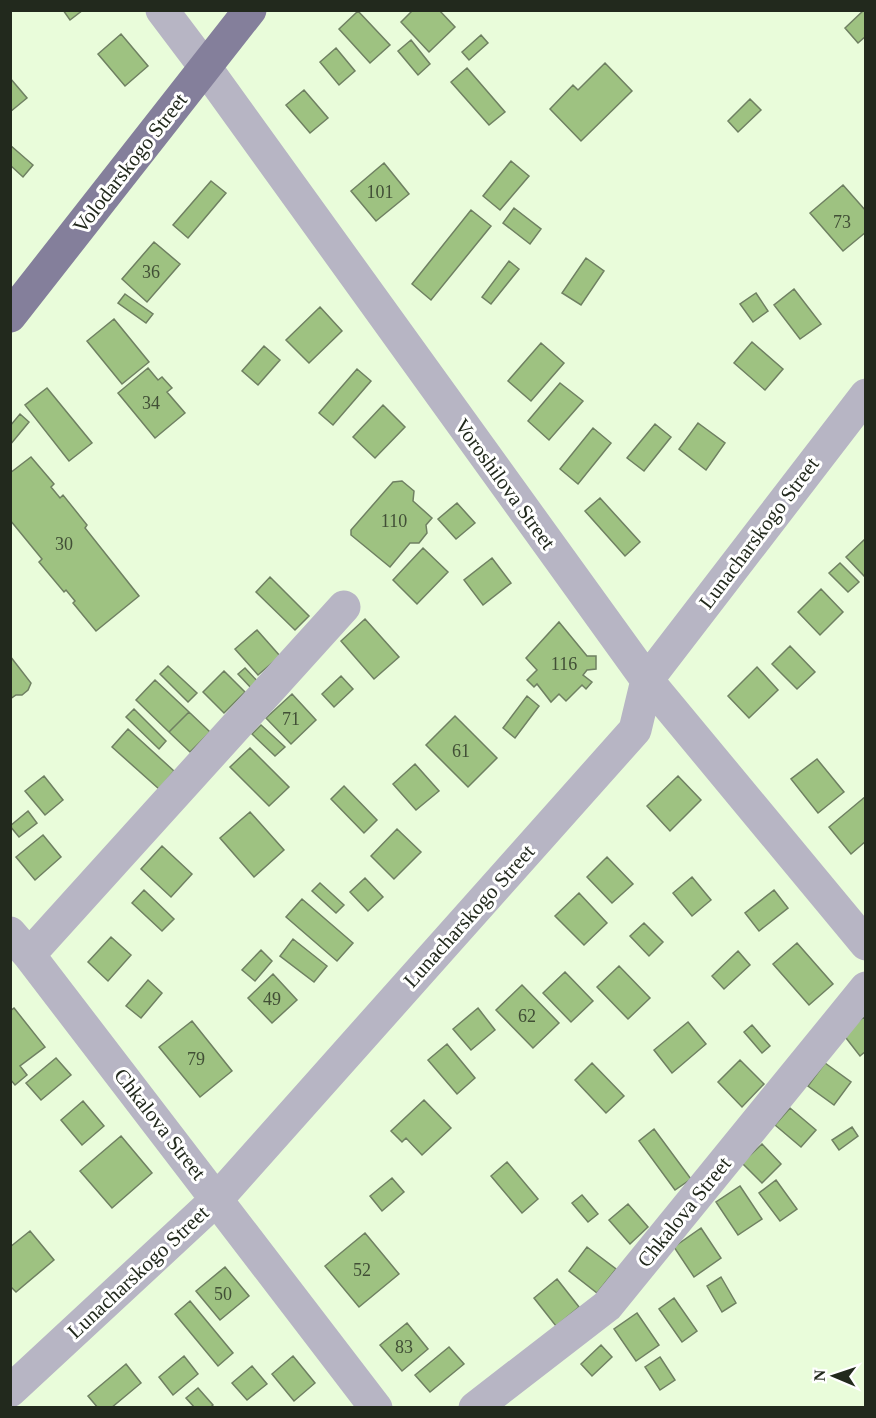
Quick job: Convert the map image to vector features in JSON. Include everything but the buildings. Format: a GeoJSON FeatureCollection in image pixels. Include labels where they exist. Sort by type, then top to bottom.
{"type":"FeatureCollection","features":[{"type":"Feature","properties":{"kind":"main road","name":"Volodarskogo Street"},"geometry":{"type":"LineString","coordinates":[[10,316],[250,10]]}},
{"type":"Feature","properties":{"kind":"street","name":"Voroshilova Street"},"geometry":{"type":"LineString","coordinates":[[162,10],[647,680],[866,944]]}},
{"type":"Feature","properties":{"kind":"street","name":"Lunacharskogo Street"},"geometry":{"type":"LineString","coordinates":[[10,1391],[218,1199],[635,730],[647,680],[866,395]]}},
{"type":"Feature","properties":{"kind":"street","name":"Chkalova Street"},"geometry":{"type":"LineString","coordinates":[[344,607],[20,944],[376,1407]]}},
{"type":"Feature","properties":{"kind":"street","name":"Chkalova Street"},"geometry":{"type":"LineString","coordinates":[[475,1407],[607,1306],[866,988]]}}]}
